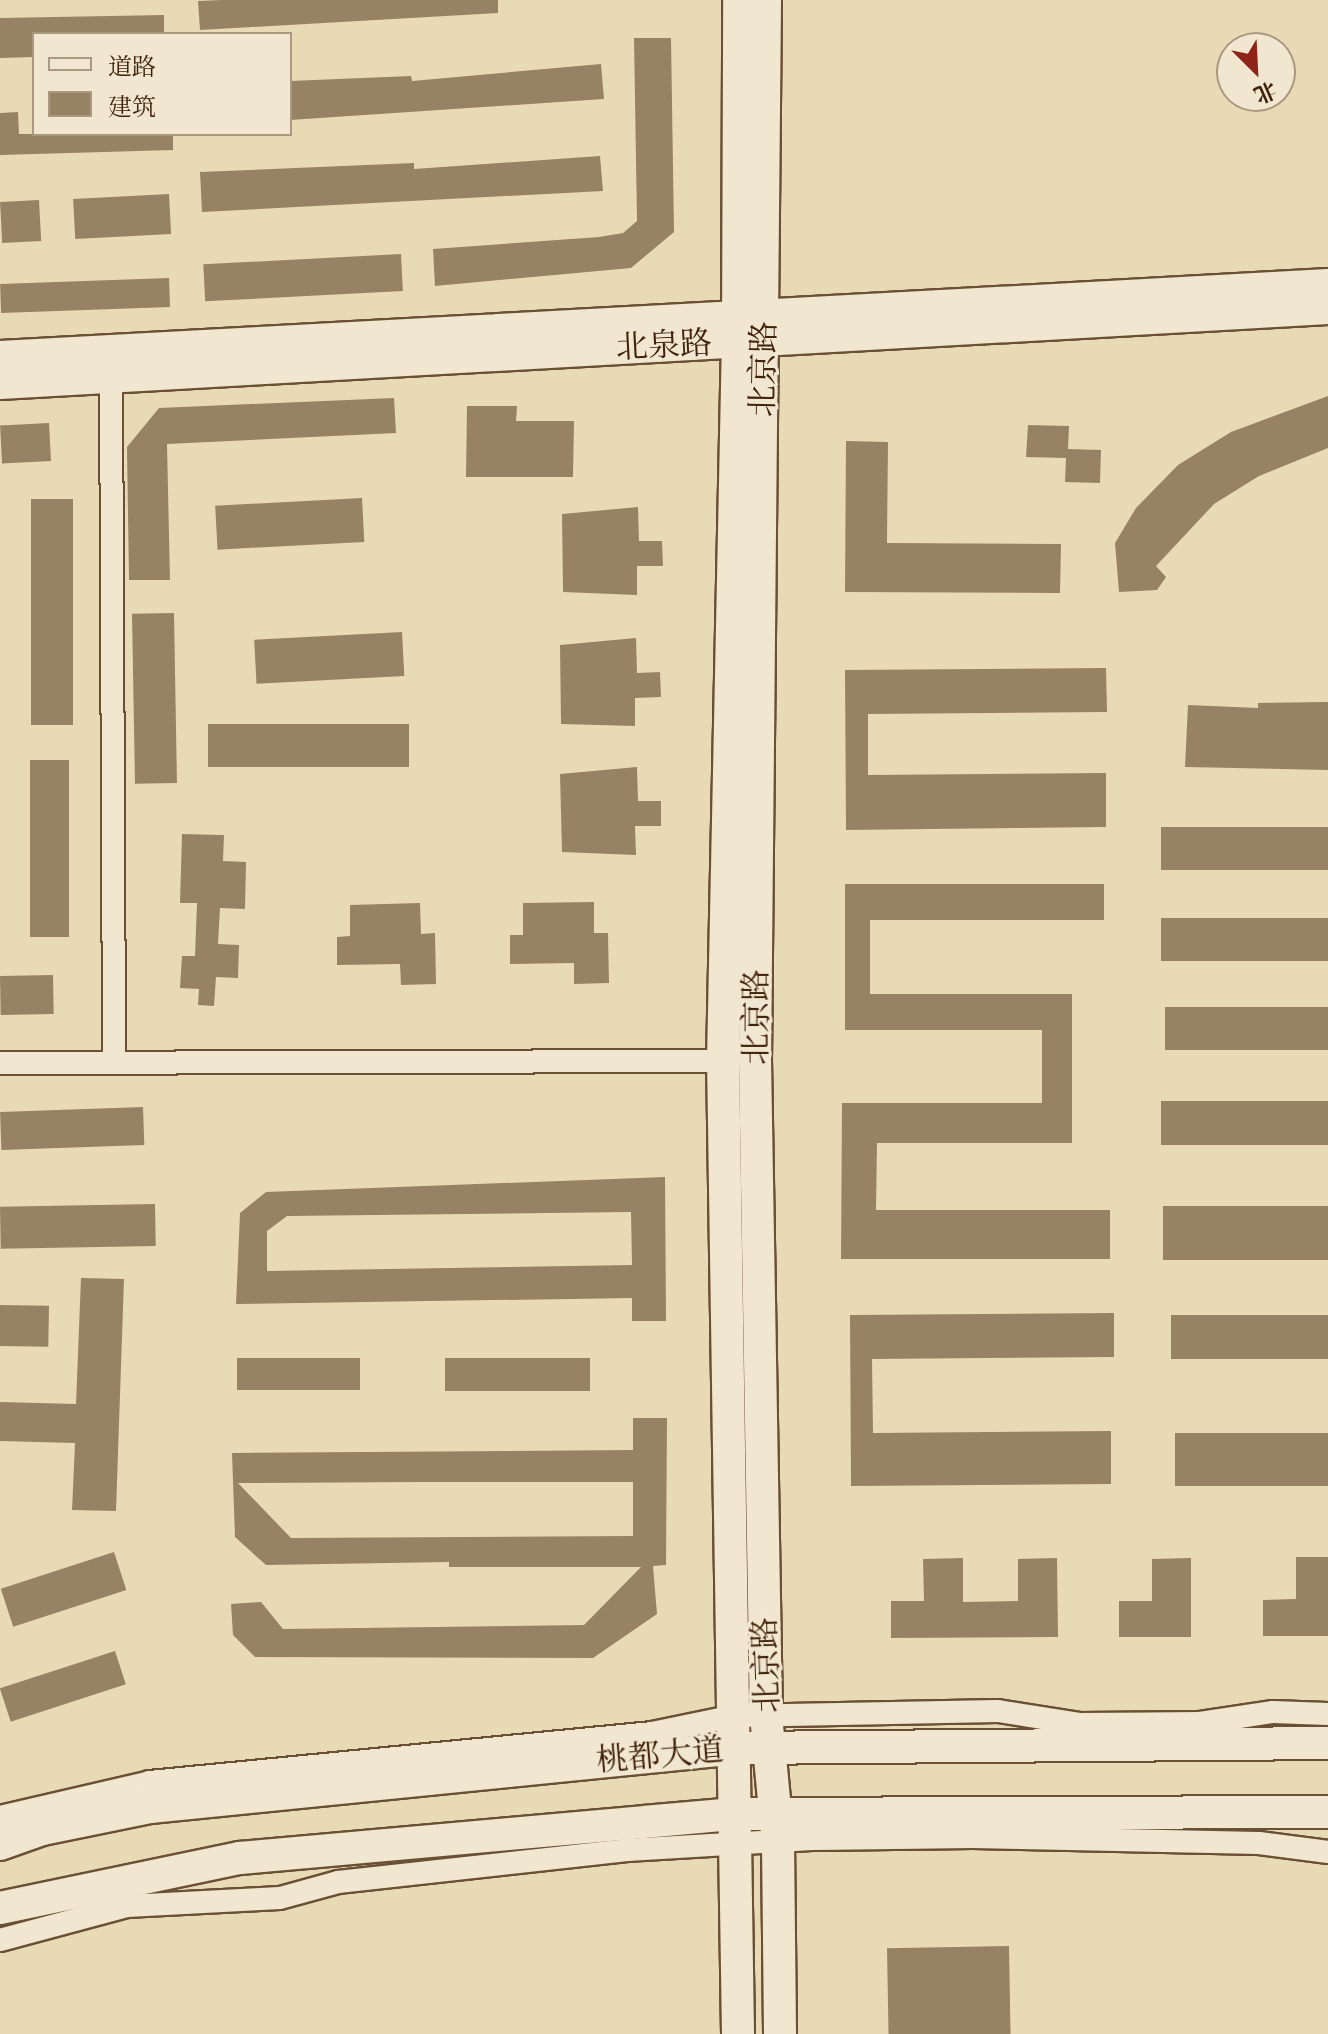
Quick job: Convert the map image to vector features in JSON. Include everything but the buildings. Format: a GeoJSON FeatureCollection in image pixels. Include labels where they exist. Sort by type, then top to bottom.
{"type":"FeatureCollection","features":[{"type":"Feature","properties":{"kind":"main road","name":"北京路"},"geometry":{"type":"LineString","coordinates":[[739,0],[751,328],[755,1060],[766,1715],[777,1826],[780,2034]]}},
{"type":"Feature","properties":{"kind":"main road","name":"北京路"},"geometry":{"type":"LineString","coordinates":[[738,2034],[737,1748],[723,1061],[765,0]]}},
{"type":"Feature","properties":{"kind":"main road","name":"北泉路"},"geometry":{"type":"LineString","coordinates":[[0,383],[111,364],[751,328],[1328,285]]}},
{"type":"Feature","properties":{"kind":"main road","name":"北泉路"},"geometry":{"type":"LineString","coordinates":[[751,328],[1328,308]]}},
{"type":"Feature","properties":{"kind":"main road","name":"北泉路"},"geometry":{"type":"LineString","coordinates":[[0,357],[111,364]]}},
{"type":"Feature","properties":{"kind":"main road","name":"桃都大道"},"geometry":{"type":"LineString","coordinates":[[0,1844],[42,1829],[150,1807],[737,1748],[1328,1743]]}},
{"type":"Feature","properties":{"kind":"main road","name":"桃都大道"},"geometry":{"type":"LineString","coordinates":[[0,1908],[240,1858],[777,1826],[1328,1812]]}},
{"type":"Feature","properties":{"kind":"street"},"geometry":{"type":"LineString","coordinates":[[111,364],[114,1063]]}},
{"type":"Feature","properties":{"kind":"street"},"geometry":{"type":"LineString","coordinates":[[0,1063],[723,1061]]}},
{"type":"Feature","properties":{"kind":"street"},"geometry":{"type":"LineString","coordinates":[[0,1817],[150,1782],[652,1733],[734,1716],[998,1711],[1094,1724],[1200,1723],[1273,1712],[1328,1714]]}},
{"type":"Feature","properties":{"kind":"street"},"geometry":{"type":"LineString","coordinates":[[777,1826],[1259,1843],[1328,1852]]}},
{"type":"Feature","properties":{"kind":"street"},"geometry":{"type":"LineString","coordinates":[[0,1940],[127,1906],[280,1898],[338,1882],[735,1828]]}}]}
